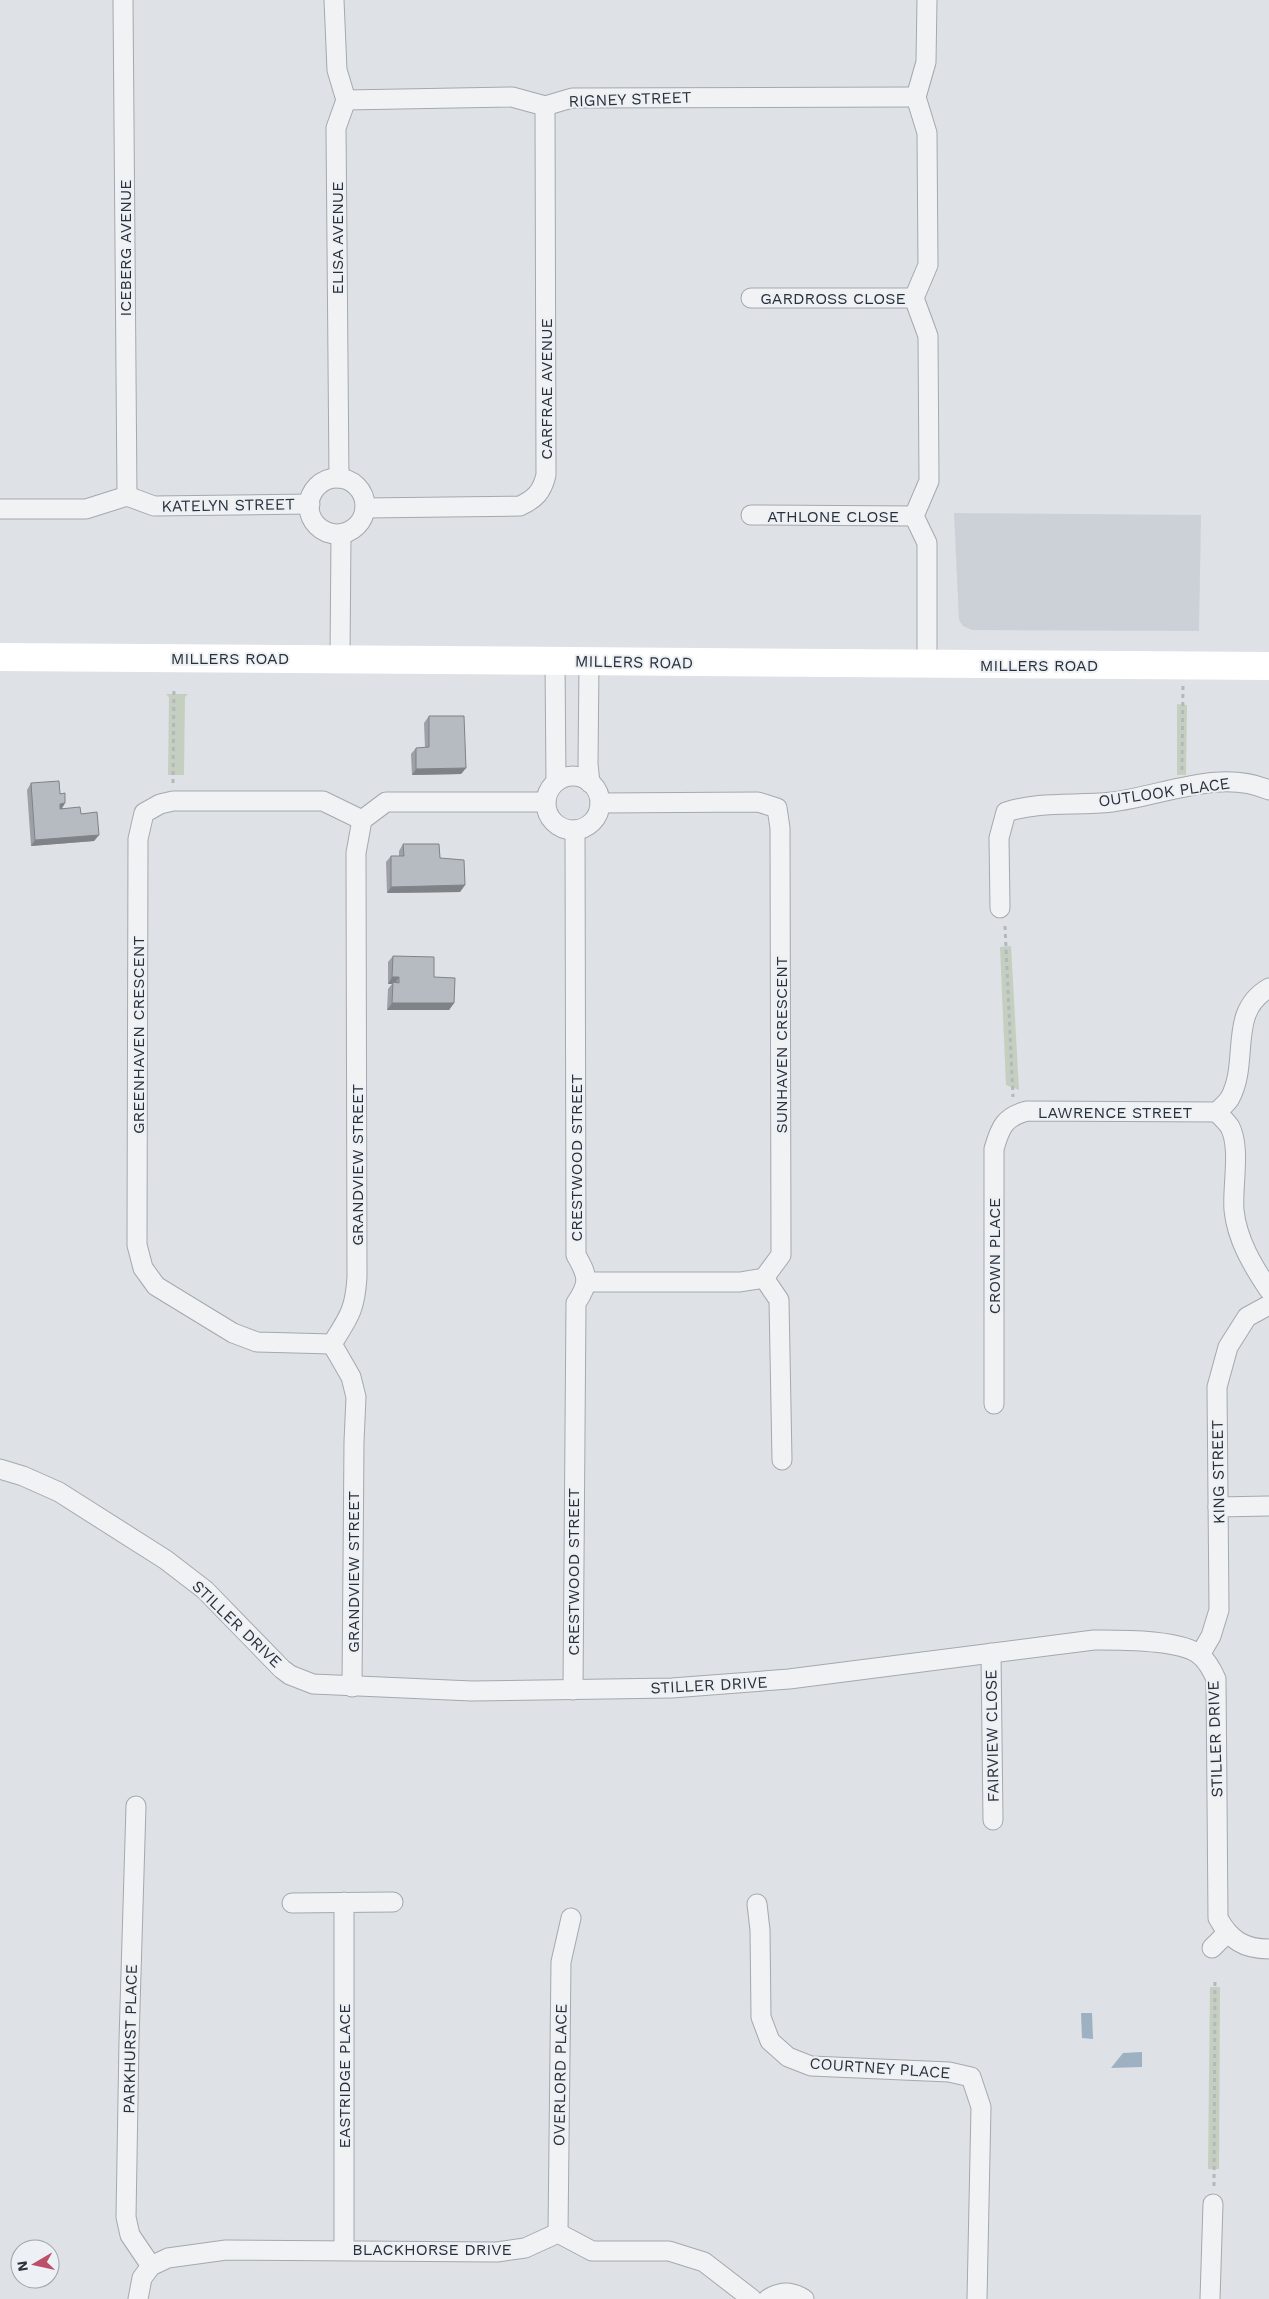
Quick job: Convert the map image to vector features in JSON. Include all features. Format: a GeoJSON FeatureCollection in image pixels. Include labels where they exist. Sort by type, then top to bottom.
{"type":"FeatureCollection","features":[{"type":"Feature","properties":{"kind":"street","name":"ICEBERG AVENUE"},"geometry":{"type":"LineString","coordinates":[[123,0],[127,496]]}},
{"type":"Feature","properties":{"kind":"street"},"geometry":{"type":"LineString","coordinates":[[334,0],[337,70],[346,100]]}},
{"type":"Feature","properties":{"kind":"street"},"geometry":{"type":"LineString","coordinates":[[927,0],[926,62],[916,96],[927,133],[928,264],[914,298],[928,336],[929,481],[914,516],[927,543],[927,664]]}},
{"type":"Feature","properties":{"kind":"street","name":"RIGNEY STREET"},"geometry":{"type":"LineString","coordinates":[[346,100],[512,97],[545,106],[572,98],[916,96]]}},
{"type":"Feature","properties":{"kind":"street","name":"ELISA AVENUE"},"geometry":{"type":"LineString","coordinates":[[339,478],[336,128],[346,100]]}},
{"type":"Feature","properties":{"kind":"street","name":"CARFRAE AVENUE"},"geometry":{"type":"LineString","coordinates":[[365,508],[520,506],[534,500],[542,489],[546,475],[545,106]]}},
{"type":"Feature","properties":{"kind":"street","name":"GARDROSS CLOSE"},"geometry":{"type":"LineString","coordinates":[[751,298],[914,298]]}},
{"type":"Feature","properties":{"kind":"street"},"geometry":{"type":"LineString","coordinates":[[339,478],[348,480],[361,491],[365,508],[363,517],[358,525],[350,531],[341,534],[331,533],[315,523],[310,504],[316,488],[322,482],[339,478]]}},
{"type":"Feature","properties":{"kind":"street","name":"KATELYN STREET"},"geometry":{"type":"LineString","coordinates":[[127,496],[154,506],[310,504]]}},
{"type":"Feature","properties":{"kind":"street"},"geometry":{"type":"LineString","coordinates":[[0,509],[86,509],[127,496]]}},
{"type":"Feature","properties":{"kind":"street","name":"ATHLONE CLOSE"},"geometry":{"type":"LineString","coordinates":[[751,515],[914,516]]}},
{"type":"Feature","properties":{"kind":"street"},"geometry":{"type":"LineString","coordinates":[[340,658],[341,534]]}},
{"type":"Feature","properties":{"kind":"street","name":"MILLERS ROAD"},"geometry":{"type":"LineString","coordinates":[[0,657],[340,658],[590,663],[1269,666]]}},
{"type":"Feature","properties":{"kind":"street"},"geometry":{"type":"LineString","coordinates":[[556,661],[556,782],[547,795],[546,802],[551,820],[566,830],[575,830],[590,824],[595,818],[600,803],[595,789],[590,783],[573,776],[556,782]]}},
{"type":"Feature","properties":{"kind":"street"},"geometry":{"type":"LineString","coordinates":[[590,663],[588,764],[590,783]]}},
{"type":"Feature","properties":{"kind":"street","name":"OUTLOOK PLACE"},"geometry":{"type":"LineString","coordinates":[[1000,908],[999,838],[1006,812],[1026,806],[1112,802],[1216,782],[1244,781],[1269,790]]}},
{"type":"Feature","properties":{"kind":"street","name":"GREENHAVEN CRESCENT"},"geometry":{"type":"LineString","coordinates":[[332,1344],[256,1342],[233,1333],[156,1286],[143,1268],[137,1245],[138,839],[144,813],[160,804],[173,801],[323,801],[362,820]]}},
{"type":"Feature","properties":{"kind":"street"},"geometry":{"type":"LineString","coordinates":[[362,820],[386,802],[546,802]]}},
{"type":"Feature","properties":{"kind":"street","name":"SUNHAVEN CRESCENT"},"geometry":{"type":"LineString","coordinates":[[600,803],[758,802],[777,808],[780,828],[781,1255],[764,1278]]}},
{"type":"Feature","properties":{"kind":"street","name":"GRANDVIEW STREET"},"geometry":{"type":"LineString","coordinates":[[352,1687],[356,1397],[351,1377],[332,1344],[348,1319],[355,1302],[357,1277],[356,853],[362,820]]}},
{"type":"Feature","properties":{"kind":"street","name":"CRESTWOOD STREET"},"geometry":{"type":"LineString","coordinates":[[573,1690],[576,1303],[587,1282],[583,1268],[576,1255],[575,830]]}},
{"type":"Feature","properties":{"kind":"street"},"geometry":{"type":"LineString","coordinates":[[1269,988],[1257,995],[1243,1019],[1238,1073],[1230,1098],[1217,1112],[1230,1127],[1235,1154],[1234,1211],[1241,1241],[1252,1266],[1269,1290]]}},
{"type":"Feature","properties":{"kind":"street","name":"LAWRENCE STREET"},"geometry":{"type":"LineString","coordinates":[[1014,1115],[1027,1111],[1217,1112]]}},
{"type":"Feature","properties":{"kind":"street","name":"CROWN PLACE"},"geometry":{"type":"LineString","coordinates":[[994,1404],[994,1149],[1000,1129],[1014,1115]]}},
{"type":"Feature","properties":{"kind":"street"},"geometry":{"type":"LineString","coordinates":[[587,1282],[740,1282],[764,1278],[779,1300],[782,1460]]}},
{"type":"Feature","properties":{"kind":"street","name":"KING STREET"},"geometry":{"type":"LineString","coordinates":[[1200,1654],[1211,1636],[1220,1610],[1217,1387],[1228,1347],[1247,1316],[1269,1305]]}},
{"type":"Feature","properties":{"kind":"street","name":"STILLER DRIVE"},"geometry":{"type":"LineString","coordinates":[[0,1469],[24,1476],[59,1492],[166,1560],[205,1590],[290,1675],[313,1684],[472,1691],[672,1688],[763,1682],[1094,1640],[1140,1641],[1188,1648],[1200,1654],[1209,1665],[1216,1679],[1217,1899],[1218,1918],[1226,1933]]}},
{"type":"Feature","properties":{"kind":"street"},"geometry":{"type":"LineString","coordinates":[[1218,1507],[1269,1506]]}},
{"type":"Feature","properties":{"kind":"street","name":"FAIRVIEW CLOSE"},"geometry":{"type":"LineString","coordinates":[[991,1653],[993,1820]]}},
{"type":"Feature","properties":{"kind":"street","name":"PARKHURST PLACE"},"geometry":{"type":"LineString","coordinates":[[136,1806],[126,2217],[130,2235],[152,2266]]}},
{"type":"Feature","properties":{"kind":"street","name":"EASTRIDGE PLACE"},"geometry":{"type":"LineString","coordinates":[[344,1902],[344,2250]]}},
{"type":"Feature","properties":{"kind":"street"},"geometry":{"type":"LineString","coordinates":[[292,1903],[393,1902]]}},
{"type":"Feature","properties":{"kind":"street","name":"COURTNEY PLACE"},"geometry":{"type":"LineString","coordinates":[[757,1904],[760,1930],[761,2017],[770,2041],[788,2057],[811,2066],[949,2072],[971,2078],[981,2106],[977,2299]]}},
{"type":"Feature","properties":{"kind":"street","name":"OVERLORD PLACE"},"geometry":{"type":"LineString","coordinates":[[558,2233],[562,1962],[571,1918]]}},
{"type":"Feature","properties":{"kind":"street"},"geometry":{"type":"LineString","coordinates":[[1212,1948],[1226,1933],[1240,1943],[1259,1949],[1269,1949]]}},
{"type":"Feature","properties":{"kind":"street"},"geometry":{"type":"LineString","coordinates":[[1210,2299],[1213,2204]]}},
{"type":"Feature","properties":{"kind":"street"},"geometry":{"type":"LineString","coordinates":[[558,2233],[592,2251],[669,2251],[704,2262],[752,2299]]}},
{"type":"Feature","properties":{"kind":"street","name":"BLACKHORSE DRIVE"},"geometry":{"type":"LineString","coordinates":[[152,2266],[168,2258],[226,2250],[497,2252],[525,2248],[558,2233]]}},
{"type":"Feature","properties":{"kind":"street"},"geometry":{"type":"LineString","coordinates":[[138,2299],[142,2278],[152,2266]]}},
{"type":"Feature","properties":{"kind":"street"},"geometry":{"type":"LineString","coordinates":[[768,2299],[776,2294],[786,2292],[804,2299]]}},
{"type":"Feature","properties":{"kind":"path"},"geometry":{"type":"LineString","coordinates":[[1182,788],[1183,666]]}},
{"type":"Feature","properties":{"kind":"path"},"geometry":{"type":"LineString","coordinates":[[173,801],[174,688]]}},
{"type":"Feature","properties":{"kind":"path"},"geometry":{"type":"LineString","coordinates":[[1000,908],[1006,933],[1014,1115]]}},
{"type":"Feature","properties":{"kind":"path"},"geometry":{"type":"LineString","coordinates":[[1213,2204],[1215,2177],[1215,1982]]}},
{"type":"Feature","properties":{"kind":"shaded area"},"geometry":{"type":"Polygon","coordinates":[[[954,513],[1201,515],[1199,631],[972,630],[963,626],[959,620],[954,513]]]}},
{"type":"Feature","properties":{"kind":"green space"},"geometry":{"type":"Polygon","coordinates":[[[166,694],[188,694],[185,697],[184,775],[168,775],[169,697],[166,694]]]}},
{"type":"Feature","properties":{"kind":"green space"},"geometry":{"type":"Polygon","coordinates":[[[1177,704],[1187,705],[1186,775],[1177,775],[1177,704]]]}},
{"type":"Feature","properties":{"kind":"green space"},"geometry":{"type":"Polygon","coordinates":[[[1011,946],[1019,1090],[1006,1085],[1000,947],[1011,946]]]}},
{"type":"Feature","properties":{"kind":"green space"},"geometry":{"type":"Polygon","coordinates":[[[1210,1987],[1220,1987],[1219,2169],[1208,2169],[1210,1987]]]}},
{"type":"Feature","properties":{"kind":"water"},"geometry":{"type":"Polygon","coordinates":[[[1081,2013],[1092,2013],[1093,2039],[1082,2038],[1081,2013]]]}},
{"type":"Feature","properties":{"kind":"water"},"geometry":{"type":"Polygon","coordinates":[[[1142,2052],[1142,2067],[1111,2068],[1123,2053],[1142,2052]]]}},
{"type":"Feature","properties":{"kind":"building"},"geometry":{"type":"Polygon","coordinates":[[[429,716],[464,716],[466,768],[416,769],[416,748],[429,747],[429,716]]]}},
{"type":"Feature","properties":{"kind":"building"},"geometry":{"type":"Polygon","coordinates":[[[59,781],[60,794],[65,793],[65,803],[60,804],[60,809],[80,807],[81,814],[97,812],[99,835],[35,840],[31,783],[59,781]]]}},
{"type":"Feature","properties":{"kind":"building"},"geometry":{"type":"Polygon","coordinates":[[[403,844],[439,844],[440,858],[464,860],[465,885],[391,887],[391,856],[404,856],[403,844]]]}},
{"type":"Feature","properties":{"kind":"building"},"geometry":{"type":"Polygon","coordinates":[[[393,956],[434,957],[434,977],[455,978],[454,1003],[392,1003],[393,982],[399,983],[399,977],[392,977],[393,956]]]}}]}
